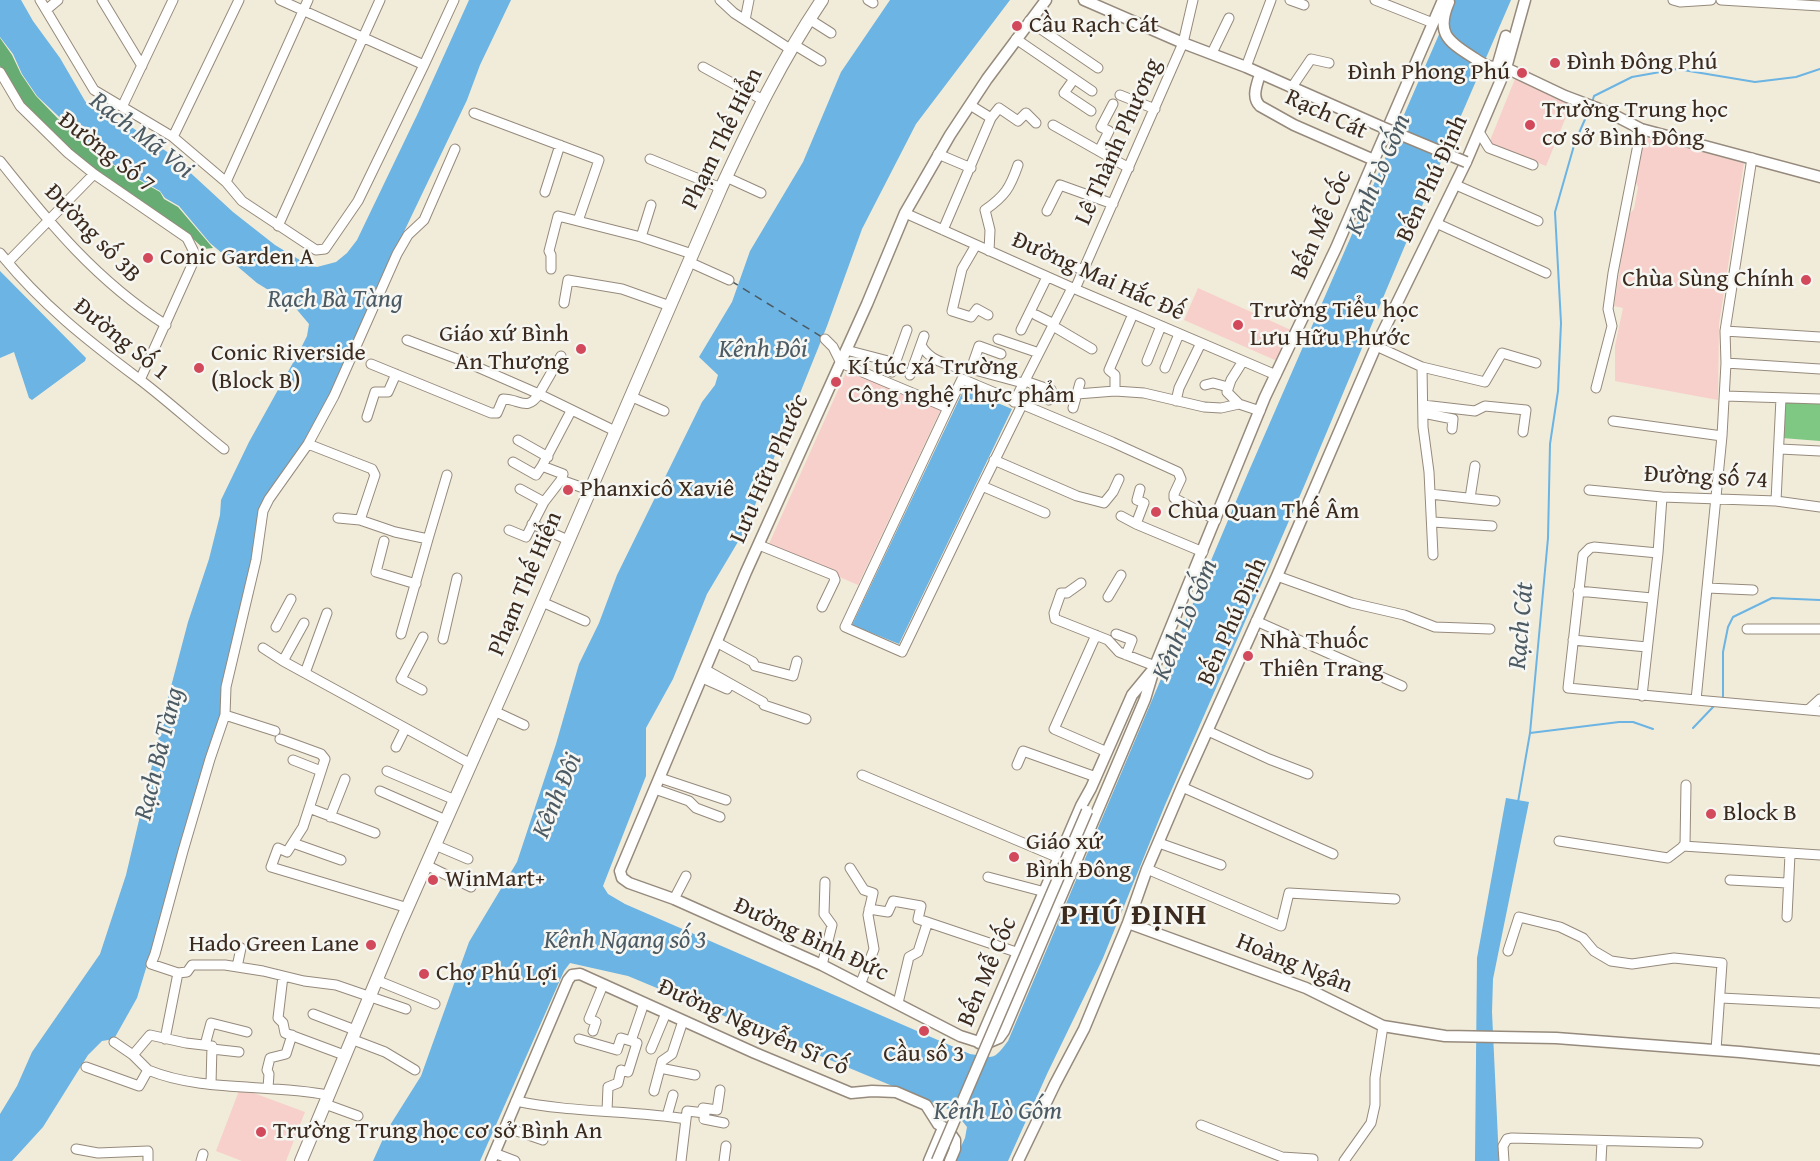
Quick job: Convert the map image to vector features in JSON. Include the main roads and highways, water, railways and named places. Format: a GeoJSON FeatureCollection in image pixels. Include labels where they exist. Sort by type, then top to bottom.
{"type":"FeatureCollection","features":[{"type":"Feature","properties":{"kind":"main road","name":"Phạm Thế Hiển"},"geometry":{"type":"LineString","coordinates":[[301,1161],[376,980],[723,183],[792,46],[822,0]]}},
{"type":"Feature","properties":{"kind":"water","name":"Rạch Bà Tàng"},"geometry":{"type":"Polygon","coordinates":[[[0,0],[21,0],[91,108],[130,126],[170,154],[233,212],[275,245],[308,265],[317,267],[336,262],[357,240],[469,0],[511,0],[318,421],[263,505],[222,718],[137,998],[114,1039],[102,1041],[88,1055],[43,1127],[12,1161],[0,1161],[0,1114],[17,1086],[32,1052],[100,954],[126,875],[168,698],[188,622],[209,559],[220,515],[221,500],[249,442],[307,336],[309,324],[293,305],[257,283],[210,243],[179,206],[165,198],[160,191],[117,167],[91,147],[37,96],[22,74],[13,54],[0,37],[0,0]]]}},
{"type":"Feature","properties":{"kind":"water"},"geometry":{"type":"Polygon","coordinates":[[[890,0],[1010,0],[916,124],[862,229],[827,326],[745,530],[707,594],[673,679],[646,728],[646,776],[603,886],[608,894],[625,904],[970,1054],[989,1057],[996,1055],[1008,1041],[1248,473],[1454,0],[1511,0],[1305,484],[1165,805],[1103,958],[1008,1161],[954,1161],[965,1138],[967,1127],[955,1112],[628,976],[570,963],[564,971],[480,1161],[373,1161],[387,1130],[421,1076],[469,942],[517,862],[556,744],[579,664],[599,623],[617,575],[702,402],[715,385],[718,375],[699,357],[732,302],[750,251],[803,162],[841,72],[890,0]]]}},
{"type":"Feature","properties":{"kind":"water"},"geometry":{"type":"Polygon","coordinates":[[[0,271],[86,358],[32,400],[29,398],[14,352],[0,358],[0,271]]]}},
{"type":"Feature","properties":{"kind":"water"},"geometry":{"type":"Polygon","coordinates":[[[964,389],[1012,409],[899,644],[852,625],[964,389]]]}},
{"type":"Feature","properties":{"kind":"water"},"geometry":{"type":"Polygon","coordinates":[[[1506,798],[1529,802],[1493,979],[1492,1012],[1499,1161],[1475,1161],[1477,958],[1506,798]]]}},
{"type":"Feature","properties":{"kind":"waterway"},"geometry":{"type":"LineString","coordinates":[[1592,103],[1594,96],[1632,77],[1677,69],[1755,82],[1796,77],[1820,69]]}},
{"type":"Feature","properties":{"kind":"waterway","name":"Rạch Cát"},"geometry":{"type":"LineString","coordinates":[[1518,802],[1530,733],[1548,538],[1550,444],[1558,391],[1561,323],[1555,212],[1575,142],[1590,108]]}},
{"type":"Feature","properties":{"kind":"waterway"},"geometry":{"type":"LineString","coordinates":[[1723,698],[1723,652],[1728,627],[1733,617],[1772,598],[1820,600]]}},
{"type":"Feature","properties":{"kind":"waterway"},"geometry":{"type":"LineString","coordinates":[[1693,728],[1714,706]]}},
{"type":"Feature","properties":{"kind":"waterway"},"geometry":{"type":"LineString","coordinates":[[1530,733],[1619,722],[1633,722],[1653,729]]}},
{"type":"Feature","properties":{"kind":"place","name":"Cầu Rạch Cát"},"geometry":{"type":"Point","coordinates":[1017,26]}},
{"type":"Feature","properties":{"kind":"place","name":"Đình Đông Phú"},"geometry":{"type":"Point","coordinates":[1555,63]}},
{"type":"Feature","properties":{"kind":"place","name":"Đình Phong Phú"},"geometry":{"type":"Point","coordinates":[1522,73]}},
{"type":"Feature","properties":{"kind":"place","name":"Trường Trung học cơ sở Bình Đông"},"geometry":{"type":"Point","coordinates":[1530,125]}},
{"type":"Feature","properties":{"kind":"place","name":"Conic Garden A"},"geometry":{"type":"Point","coordinates":[148,258]}},
{"type":"Feature","properties":{"kind":"place","name":"Chùa Sùng Chính"},"geometry":{"type":"Point","coordinates":[1806,280]}},
{"type":"Feature","properties":{"kind":"place","name":"Trường Tiểu học Lưu Hữu Phước"},"geometry":{"type":"Point","coordinates":[1238,325]}},
{"type":"Feature","properties":{"kind":"place","name":"Giáo xứ Bình An Thượng"},"geometry":{"type":"Point","coordinates":[581,349]}},
{"type":"Feature","properties":{"kind":"place","name":"Conic Riverside (Block B)"},"geometry":{"type":"Point","coordinates":[199,368]}},
{"type":"Feature","properties":{"kind":"place","name":"Kí túc xá Trường Công nghệ Thực phẩm"},"geometry":{"type":"Point","coordinates":[836,382]}},
{"type":"Feature","properties":{"kind":"place","name":"Phanxicô Xaviê"},"geometry":{"type":"Point","coordinates":[568,490]}},
{"type":"Feature","properties":{"kind":"place","name":"Chùa Quan Thế Âm"},"geometry":{"type":"Point","coordinates":[1156,512]}},
{"type":"Feature","properties":{"kind":"place","name":"Nhà Thuốc Thiên Trang"},"geometry":{"type":"Point","coordinates":[1248,656]}},
{"type":"Feature","properties":{"kind":"place","name":"Block B"},"geometry":{"type":"Point","coordinates":[1711,814]}},
{"type":"Feature","properties":{"kind":"place","name":"Giáo xứ Bình Đông"},"geometry":{"type":"Point","coordinates":[1014,857]}},
{"type":"Feature","properties":{"kind":"place","name":"WinMart+"},"geometry":{"type":"Point","coordinates":[433,880]}},
{"type":"Feature","properties":{"kind":"place","name":"Hado Green Lane"},"geometry":{"type":"Point","coordinates":[371,945]}},
{"type":"Feature","properties":{"kind":"place","name":"Chợ Phú Lợi"},"geometry":{"type":"Point","coordinates":[424,974]}},
{"type":"Feature","properties":{"kind":"place","name":"Cầu số 3"},"geometry":{"type":"Point","coordinates":[924,1031]}},
{"type":"Feature","properties":{"kind":"place","name":"Trường Trung học cơ sở Bình An"},"geometry":{"type":"Point","coordinates":[261,1132]}},
{"type":"Feature","properties":{"kind":"district","name":"PHÚ ĐỊNH"},"geometry":{"type":"Point","coordinates":[1134,916]}},
{"type":"Feature","properties":{"kind":"water label","name":"Rạch Mã Voi"},"geometry":{"type":"Point","coordinates":[141,136]}},
{"type":"Feature","properties":{"kind":"water label","name":"Kênh Lò Gốm"},"geometry":{"type":"Point","coordinates":[1379,175]}},
{"type":"Feature","properties":{"kind":"water label","name":"Kênh Đôi"},"geometry":{"type":"Point","coordinates":[763,350]}},
{"type":"Feature","properties":{"kind":"water label","name":"Kênh Lò Gốm"},"geometry":{"type":"Point","coordinates":[1186,620]}},
{"type":"Feature","properties":{"kind":"water label","name":"Kênh Đôi"},"geometry":{"type":"Point","coordinates":[558,796]}},
{"type":"Feature","properties":{"kind":"water label","name":"Kênh Ngang số 3"},"geometry":{"type":"Point","coordinates":[625,941]}},
{"type":"Feature","properties":{"kind":"water label","name":"Kênh Lò Gốm"},"geometry":{"type":"Point","coordinates":[998,1112]}}]}
